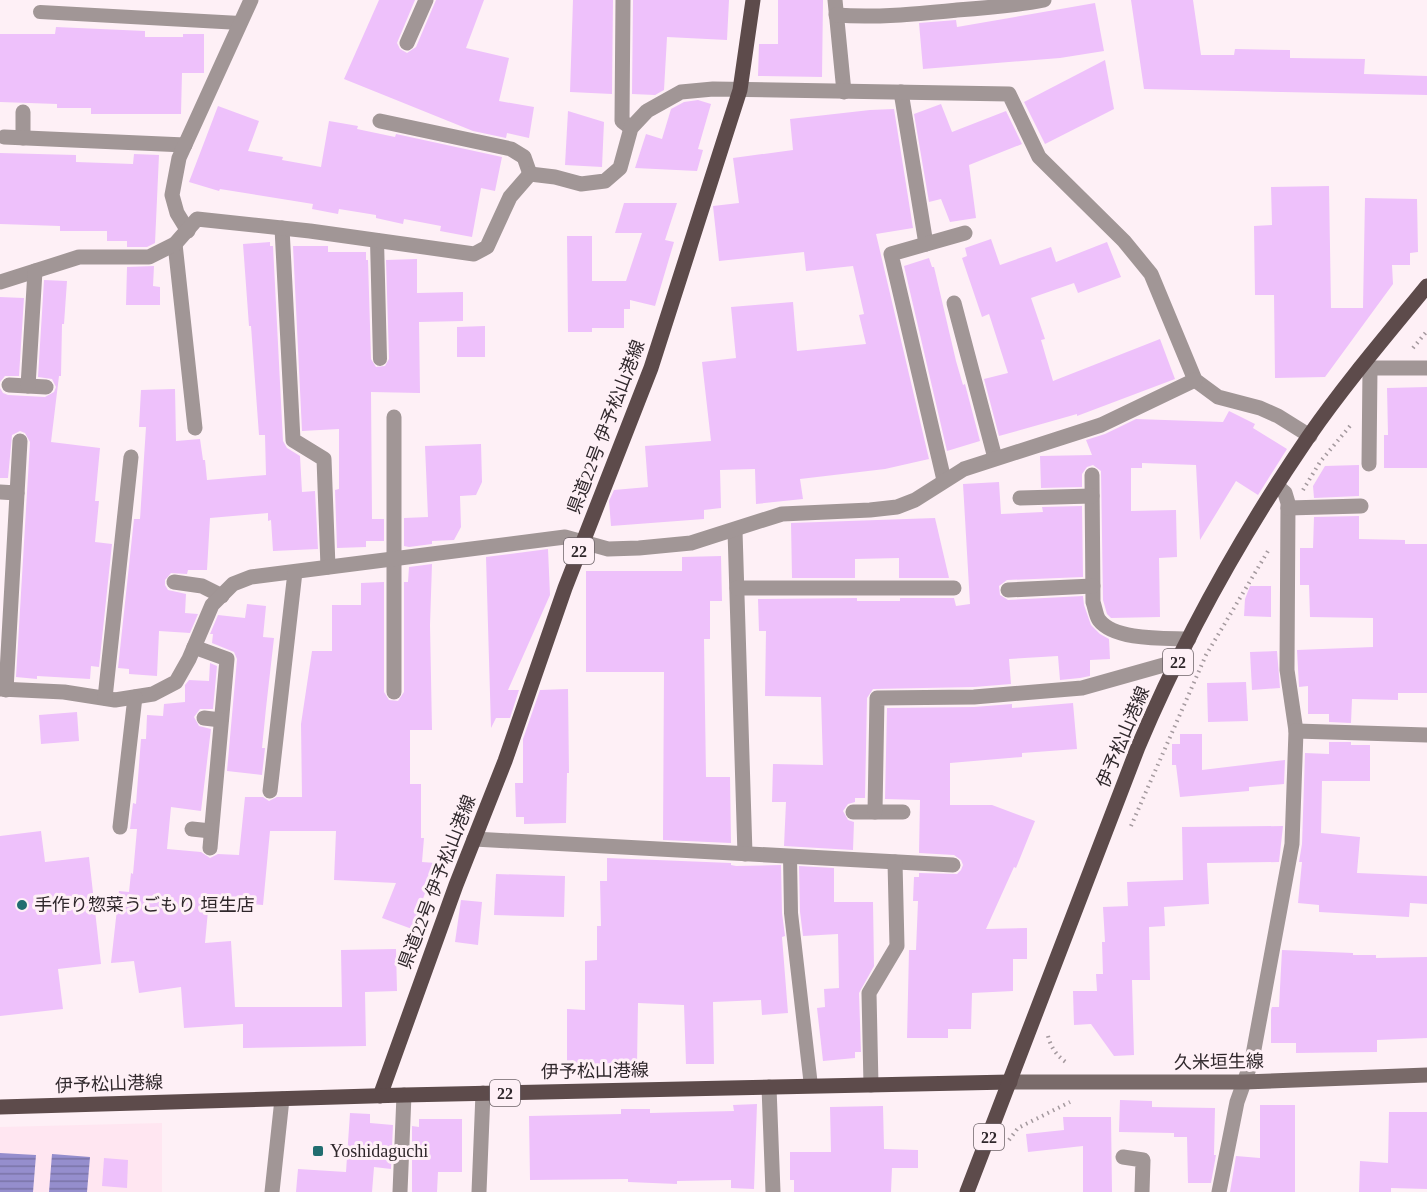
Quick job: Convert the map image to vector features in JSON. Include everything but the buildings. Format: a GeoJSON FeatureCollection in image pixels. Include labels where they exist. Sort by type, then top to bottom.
{"type":"FeatureCollection","features":[{"type":"Feature","properties":{"kind":"main road","name":"県道22号 伊予松山港線"},"geometry":{"type":"LineString","coordinates":[[380,1095],[504,761],[565,588],[651,368],[740,90],[753,0]]}},
{"type":"Feature","properties":{"kind":"main road","name":"伊予松山港線"},"geometry":{"type":"LineString","coordinates":[[967,1192],[1157,702],[1219,582],[1276,486],[1310,436],[1427,286]]}},
{"type":"Feature","properties":{"kind":"main road","name":"久米垣生線"},"geometry":{"type":"LineString","coordinates":[[1010,1082],[1244,1082],[1427,1075]]}},
{"type":"Feature","properties":{"kind":"main road","name":"伊予松山港線"},"geometry":{"type":"LineString","coordinates":[[0,1107],[380,1095],[1010,1082]]}},
{"type":"Feature","properties":{"kind":"street"},"geometry":{"type":"LineString","coordinates":[[188,231],[177,213],[172,195],[179,158],[251,0]]}},
{"type":"Feature","properties":{"kind":"street"},"geometry":{"type":"LineString","coordinates":[[407,44],[426,0]]}},
{"type":"Feature","properties":{"kind":"street"},"geometry":{"type":"LineString","coordinates":[[623,0],[622,121],[631,128]]}},
{"type":"Feature","properties":{"kind":"street"},"geometry":{"type":"LineString","coordinates":[[844,92],[835,8],[866,17],[1024,4],[1044,0]]}},
{"type":"Feature","properties":{"kind":"street"},"geometry":{"type":"LineString","coordinates":[[530,174],[555,177],[581,184],[605,181],[620,168],[631,128],[647,111],[681,92],[713,89],[1009,94],[1039,157],[1124,241],[1151,274],[1195,380],[1218,397],[1260,408],[1278,416],[1310,436]]}},
{"type":"Feature","properties":{"kind":"street"},"geometry":{"type":"LineString","coordinates":[[901,92],[926,244]]}},
{"type":"Feature","properties":{"kind":"street"},"geometry":{"type":"LineString","coordinates":[[23,112],[23,138]]}},
{"type":"Feature","properties":{"kind":"street"},"geometry":{"type":"LineString","coordinates":[[380,121],[510,150],[525,158],[530,174]]}},
{"type":"Feature","properties":{"kind":"street"},"geometry":{"type":"LineString","coordinates":[[4,137],[185,146]]}},
{"type":"Feature","properties":{"kind":"street"},"geometry":{"type":"LineString","coordinates":[[0,282],[79,257],[149,257],[175,244],[197,219],[474,254],[487,247],[510,196],[530,174]]}},
{"type":"Feature","properties":{"kind":"street"},"geometry":{"type":"LineString","coordinates":[[282,228],[292,440],[324,459],[328,567]]}},
{"type":"Feature","properties":{"kind":"street"},"geometry":{"type":"LineString","coordinates":[[944,480],[891,254],[965,233]]}},
{"type":"Feature","properties":{"kind":"street"},"geometry":{"type":"LineString","coordinates":[[175,244],[195,428]]}},
{"type":"Feature","properties":{"kind":"street"},"geometry":{"type":"LineString","coordinates":[[28,386],[35,271]]}},
{"type":"Feature","properties":{"kind":"street"},"geometry":{"type":"LineString","coordinates":[[954,303],[995,458]]}},
{"type":"Feature","properties":{"kind":"street"},"geometry":{"type":"LineString","coordinates":[[1369,464],[1370,401],[1365,368],[1427,368]]}},
{"type":"Feature","properties":{"kind":"street"},"geometry":{"type":"LineString","coordinates":[[20,441],[5,606],[3,690],[64,692],[114,700],[153,694],[176,682],[212,605],[233,584],[251,577],[565,537],[608,549],[691,543],[735,531],[760,520],[782,514],[897,507],[915,500],[964,469],[1101,425],[1195,380]]}},
{"type":"Feature","properties":{"kind":"street"},"geometry":{"type":"LineString","coordinates":[[9,386],[46,387]]}},
{"type":"Feature","properties":{"kind":"street"},"geometry":{"type":"LineString","coordinates":[[394,417],[394,692]]}},
{"type":"Feature","properties":{"kind":"street"},"geometry":{"type":"LineString","coordinates":[[105,698],[131,457]]}},
{"type":"Feature","properties":{"kind":"street"},"geometry":{"type":"LineString","coordinates":[[1092,475],[1093,602],[1098,620],[1111,629],[1143,637],[1189,639]]}},
{"type":"Feature","properties":{"kind":"street"},"geometry":{"type":"LineString","coordinates":[[1219,1192],[1237,1102],[1252,1060],[1293,844],[1296,731],[1287,670],[1290,508],[1287,498],[1276,486]]}},
{"type":"Feature","properties":{"kind":"street"},"geometry":{"type":"LineString","coordinates":[[0,492],[17,493]]}},
{"type":"Feature","properties":{"kind":"street"},"geometry":{"type":"LineString","coordinates":[[1020,498],[1092,495]]}},
{"type":"Feature","properties":{"kind":"street"},"geometry":{"type":"LineString","coordinates":[[1290,508],[1361,506]]}},
{"type":"Feature","properties":{"kind":"street"},"geometry":{"type":"LineString","coordinates":[[735,531],[746,854]]}},
{"type":"Feature","properties":{"kind":"street"},"geometry":{"type":"LineString","coordinates":[[270,791],[295,572]]}},
{"type":"Feature","properties":{"kind":"street"},"geometry":{"type":"LineString","coordinates":[[174,582],[202,586],[222,596]]}},
{"type":"Feature","properties":{"kind":"street"},"geometry":{"type":"LineString","coordinates":[[1008,590],[1093,586]]}},
{"type":"Feature","properties":{"kind":"street"},"geometry":{"type":"LineString","coordinates":[[737,588],[954,588]]}},
{"type":"Feature","properties":{"kind":"street"},"geometry":{"type":"LineString","coordinates":[[194,647],[227,659],[210,848]]}},
{"type":"Feature","properties":{"kind":"street"},"geometry":{"type":"LineString","coordinates":[[875,812],[877,698],[974,697],[1082,688],[1178,661]]}},
{"type":"Feature","properties":{"kind":"street"},"geometry":{"type":"LineString","coordinates":[[120,827],[135,697]]}},
{"type":"Feature","properties":{"kind":"street"},"geometry":{"type":"LineString","coordinates":[[204,718],[221,720]]}},
{"type":"Feature","properties":{"kind":"street"},"geometry":{"type":"LineString","coordinates":[[1296,731],[1427,735]]}},
{"type":"Feature","properties":{"kind":"street"},"geometry":{"type":"LineString","coordinates":[[853,812],[903,812]]}},
{"type":"Feature","properties":{"kind":"street"},"geometry":{"type":"LineString","coordinates":[[192,829],[211,831]]}},
{"type":"Feature","properties":{"kind":"street"},"geometry":{"type":"LineString","coordinates":[[474,839],[953,866]]}},
{"type":"Feature","properties":{"kind":"street"},"geometry":{"type":"LineString","coordinates":[[871,1085],[868,993],[897,946],[895,862]]}},
{"type":"Feature","properties":{"kind":"street"},"geometry":{"type":"LineString","coordinates":[[769,1087],[773,1192]]}},
{"type":"Feature","properties":{"kind":"street"},"geometry":{"type":"LineString","coordinates":[[479,1192],[483,1093]]}},
{"type":"Feature","properties":{"kind":"street"},"geometry":{"type":"LineString","coordinates":[[400,1192],[404,1095]]}},
{"type":"Feature","properties":{"kind":"street"},"geometry":{"type":"LineString","coordinates":[[272,1192],[282,1099]]}},
{"type":"Feature","properties":{"kind":"street"},"geometry":{"type":"LineString","coordinates":[[1123,1157],[1143,1160],[1142,1192]]}},
{"type":"Feature","properties":{"kind":"lane"},"geometry":{"type":"LineString","coordinates":[[40,12],[240,24]]}},
{"type":"Feature","properties":{"kind":"lane"},"geometry":{"type":"LineString","coordinates":[[377,240],[380,359]]}},
{"type":"Feature","properties":{"kind":"lane"},"geometry":{"type":"LineString","coordinates":[[790,856],[791,913],[811,1086]]}},
{"type":"Feature","properties":{"kind":"path"},"geometry":{"type":"LineString","coordinates":[[1397,368],[1427,331]]}},
{"type":"Feature","properties":{"kind":"path"},"geometry":{"type":"LineString","coordinates":[[1290,508],[1320,462],[1370,401]]}},
{"type":"Feature","properties":{"kind":"path"},"geometry":{"type":"LineString","coordinates":[[1130,828],[1206,655],[1270,546]]}},
{"type":"Feature","properties":{"kind":"path"},"geometry":{"type":"LineString","coordinates":[[1049,1028],[1048,1037],[1051,1047],[1060,1058],[1073,1067]]}},
{"type":"Feature","properties":{"kind":"path"},"geometry":{"type":"LineString","coordinates":[[1007,1143],[1018,1128],[1072,1101]]}},
{"type":"Feature","properties":{"kind":"shaded area"},"geometry":{"type":"Polygon","coordinates":[[[162,1123],[162,1192],[0,1192],[0,1127],[162,1123]]]}},
{"type":"Feature","properties":{"kind":"shaded area"},"geometry":{"type":"Polygon","coordinates":[[[0,1153],[36,1155],[33,1192],[0,1192],[0,1153]]]}},
{"type":"Feature","properties":{"kind":"shaded area"},"geometry":{"type":"Polygon","coordinates":[[[52,1154],[90,1157],[87,1192],[49,1192],[52,1154]]]}},
{"type":"Feature","properties":{"kind":"place","name":"手作り惣菜うごもり 垣生店"},"geometry":{"type":"Point","coordinates":[22,905]}},
{"type":"Feature","properties":{"kind":"place","name":"Yoshidaguchi"},"geometry":{"type":"Point","coordinates":[318,1151]}}]}
